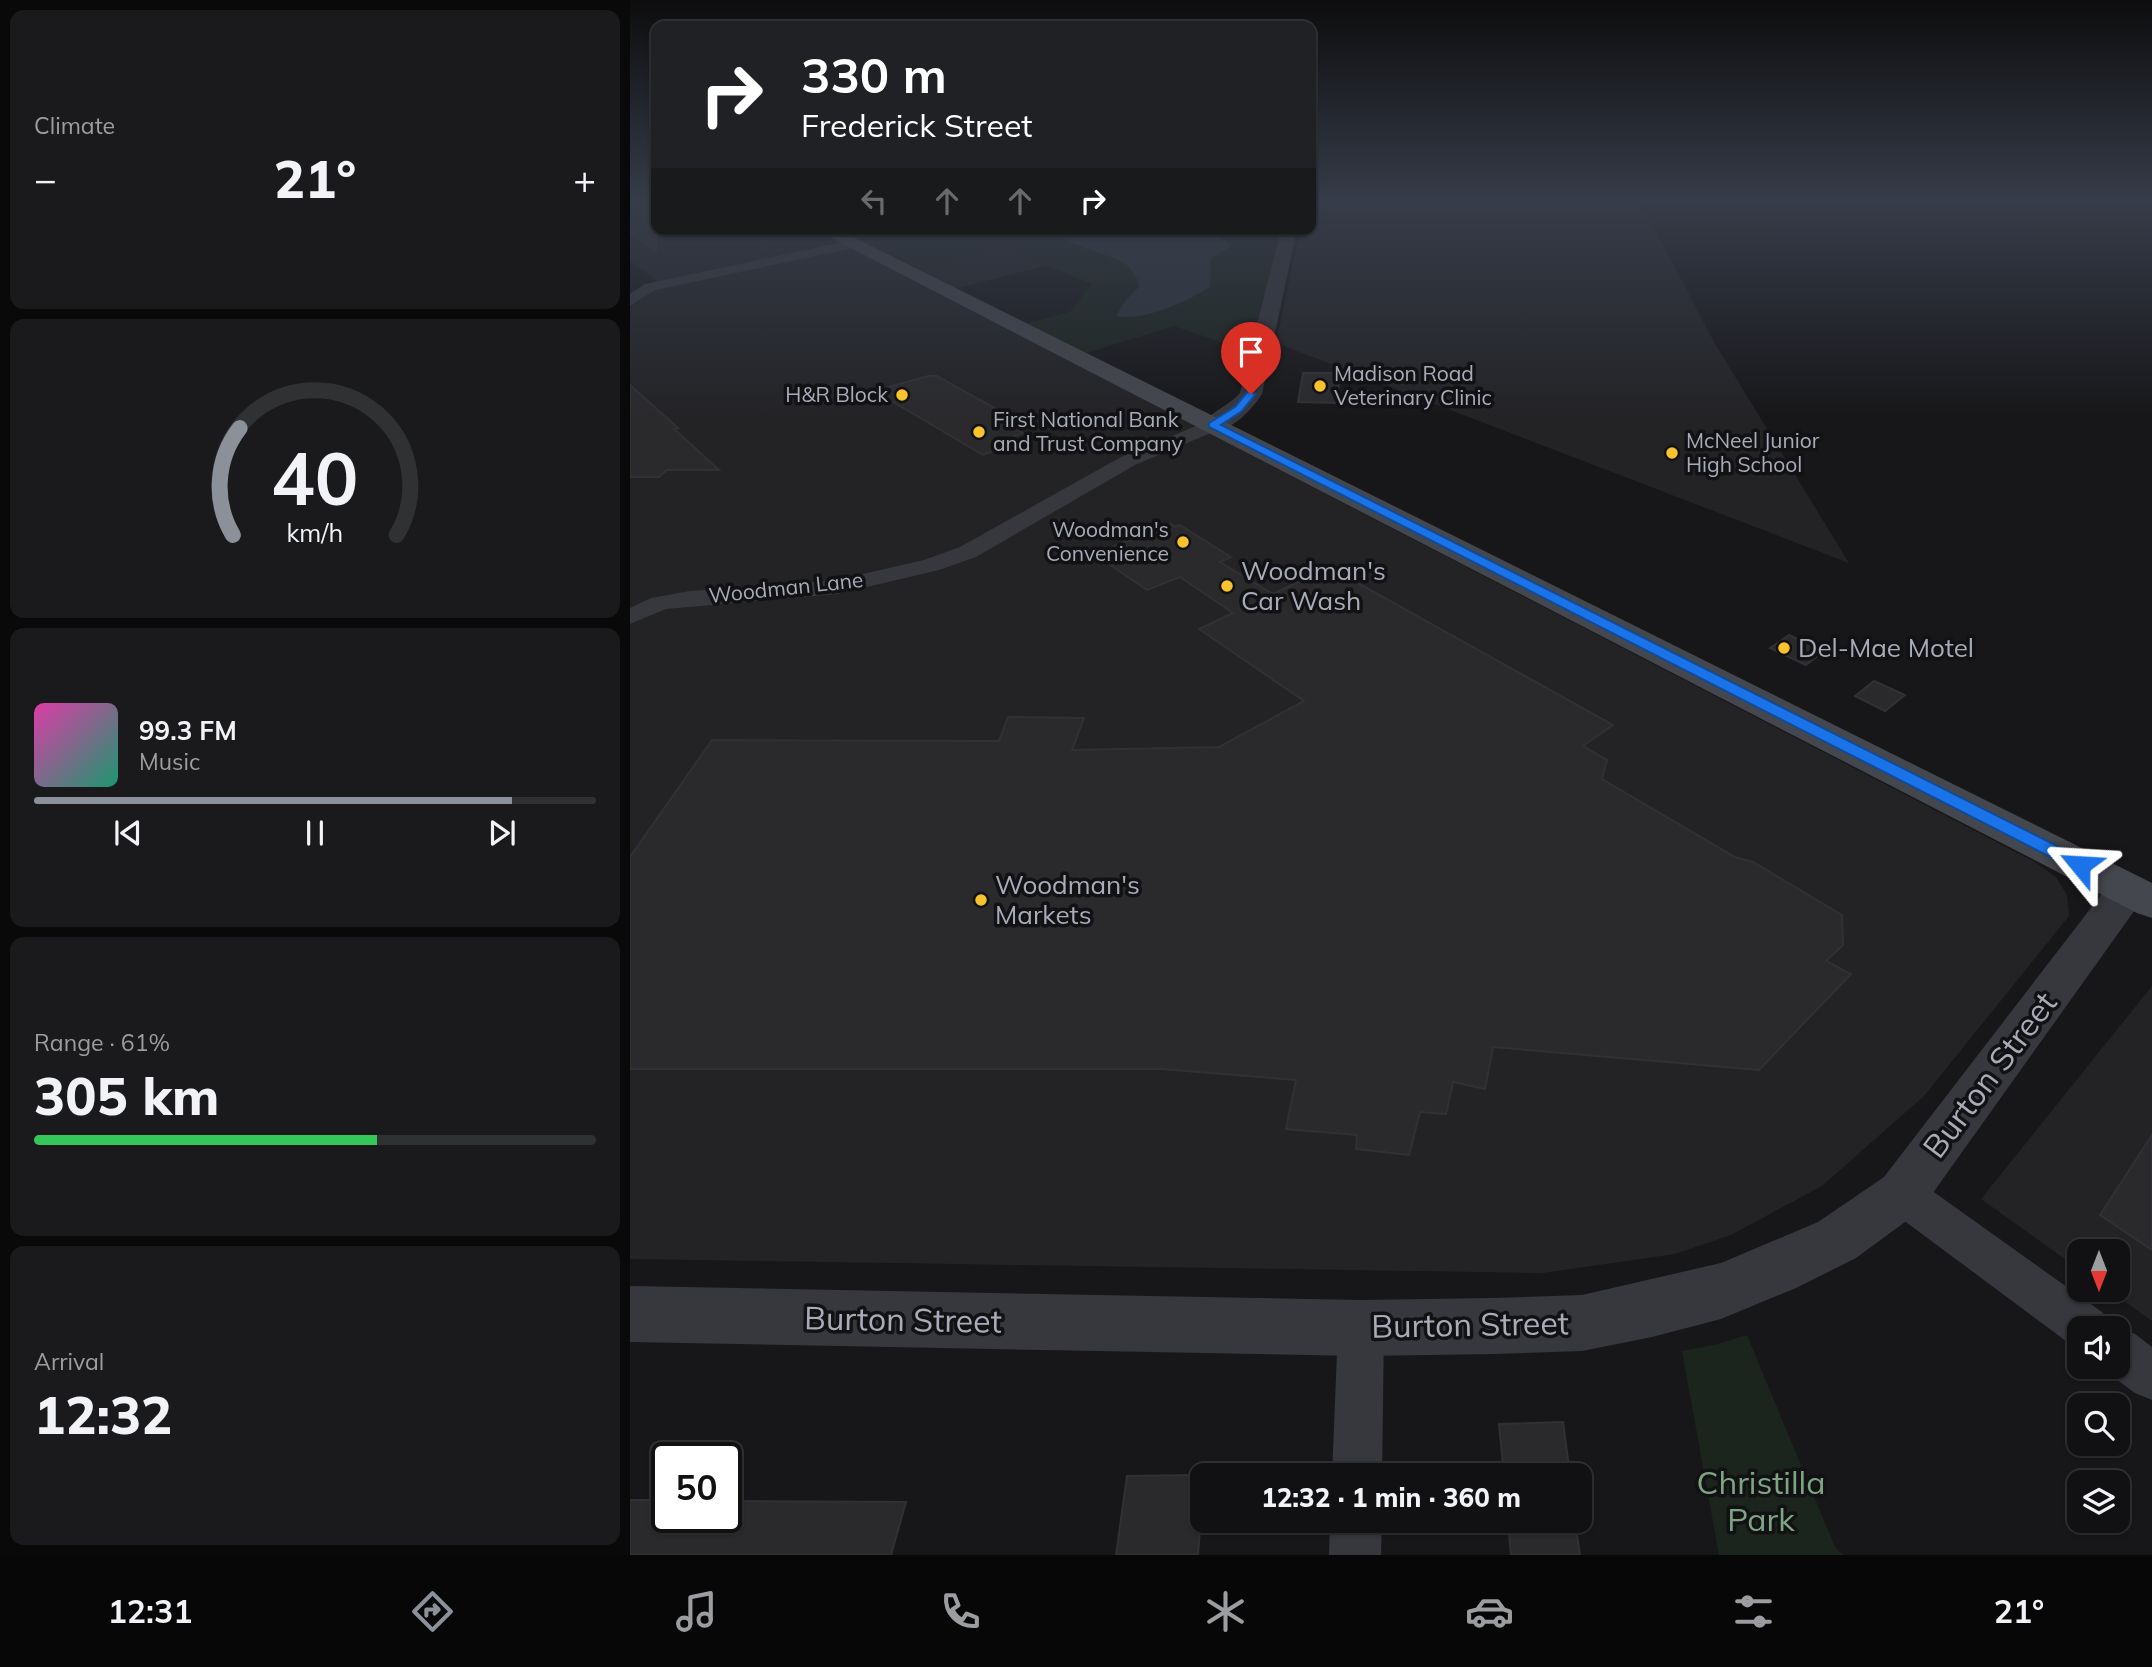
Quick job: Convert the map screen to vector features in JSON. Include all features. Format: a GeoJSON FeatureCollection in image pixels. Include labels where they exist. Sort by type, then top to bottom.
{"type":"FeatureCollection","features":[{"type":"Feature","properties":{"kind":"main road"},"geometry":{"type":"LineString","coordinates":[[912,274],[2140,895]]}},
{"type":"Feature","properties":{"kind":"street"},"geometry":{"type":"LineString","coordinates":[[636,274],[650,287]]}},
{"type":"Feature","properties":{"kind":"street"},"geometry":{"type":"LineString","coordinates":[[630,301],[650,287],[713,274]]}},
{"type":"Feature","properties":{"kind":"street"},"geometry":{"type":"LineString","coordinates":[[1213,425],[1239,409],[1251,394],[1279,274]]}},
{"type":"Feature","properties":{"kind":"street","name":"Woodman Lane"},"geometry":{"type":"LineString","coordinates":[[630,617],[660,603],[690,598],[837,587],[931,565],[968,552],[1128,461],[1213,425]]}},
{"type":"Feature","properties":{"kind":"street","name":"Burton Street"},"geometry":{"type":"LineString","coordinates":[[630,1314],[1361,1328],[1582,1323],[1721,1291],[1777,1269],[1837,1240],[1902,1194],[2140,895]]}},
{"type":"Feature","properties":{"kind":"street"},"geometry":{"type":"LineString","coordinates":[[1902,1194],[2070,1316]]}},
{"type":"Feature","properties":{"kind":"street"},"geometry":{"type":"LineString","coordinates":[[1357,1463],[1361,1328]]}},
{"type":"Feature","properties":{"kind":"street"},"geometry":{"type":"LineString","coordinates":[[2130,1360],[2152,1376]]}},
{"type":"Feature","properties":{"kind":"street"},"geometry":{"type":"LineString","coordinates":[[1355,1555],[1356,1533]]}},
{"type":"Feature","properties":{"kind":"shaded area"},"geometry":{"type":"Polygon","coordinates":[[[647,274],[1015,274],[947,291],[1160,408],[2035,862],[2056,877],[2067,895],[2069,916],[1924,1096],[1822,1186],[1731,1235],[1675,1254],[1543,1273],[630,1259],[630,307],[651,292],[656,280],[647,274]]]}},
{"type":"Feature","properties":{"kind":"shaded area"},"geometry":{"type":"Polygon","coordinates":[[[1133,274],[1210,274],[1210,287],[1190,298],[1152,313],[1116,316],[1126,300],[1140,286],[1133,274]]]}},
{"type":"Feature","properties":{"kind":"shaded area","name":"McNeel Junior High School"},"geometry":{"type":"Polygon","coordinates":[[[1291,274],[1678,274],[1714,342],[1849,563],[1276,343],[1291,274]]]}},
{"type":"Feature","properties":{"kind":"shaded area"},"geometry":{"type":"Polygon","coordinates":[[[2152,986],[2152,1321],[2126,1302],[2130,1302],[2130,1239],[2067,1239],[2067,1260],[1981,1199],[2152,986]]]}},
{"type":"Feature","properties":{"kind":"green space"},"geometry":{"type":"Polygon","coordinates":[[[1066,274],[1279,274],[1261,356],[1174,326],[1077,356],[1017,326],[1070,312],[1092,284],[1066,274]]]}},
{"type":"Feature","properties":{"kind":"green space","name":"Christilla Park"},"geometry":{"type":"Polygon","coordinates":[[[1747,1335],[1835,1547],[1843,1555],[1719,1555],[1682,1351],[1747,1335]]]}},
{"type":"Feature","properties":{"kind":"building","name":"Madison Road Veterinary Clinic"},"geometry":{"type":"Polygon","coordinates":[[[1303,373],[1334,373],[1333,382],[1339,382],[1337,403],[1298,402],[1303,373]]]}},
{"type":"Feature","properties":{"kind":"building"},"geometry":{"type":"Polygon","coordinates":[[[937,376],[1023,424],[1013,427],[1023,433],[1004,440],[1012,445],[983,455],[878,393],[881,392],[878,390],[937,376]]]}},
{"type":"Feature","properties":{"kind":"building"},"geometry":{"type":"Polygon","coordinates":[[[630,385],[719,470],[667,470],[659,477],[630,477],[630,385]]]}},
{"type":"Feature","properties":{"kind":"building"},"geometry":{"type":"Polygon","coordinates":[[[1171,524],[1175,527],[1180,525],[1231,557],[1220,562],[1273,594],[1329,567],[1613,725],[1583,746],[1607,760],[1602,779],[1735,857],[1753,862],[1842,915],[1843,945],[1826,961],[1851,974],[1759,1070],[1493,1047],[1485,1089],[1453,1082],[1446,1114],[1420,1112],[1409,1155],[1356,1149],[1357,1135],[1286,1129],[1296,1080],[1161,1069],[630,1069],[630,857],[712,740],[999,741],[1008,717],[1084,718],[1072,750],[1219,747],[1304,701],[1199,629],[1233,613],[1180,577],[1147,590],[1094,554],[1171,524]]]}},
{"type":"Feature","properties":{"kind":"building"},"geometry":{"type":"Polygon","coordinates":[[[1789,635],[1824,651],[1806,665],[1770,648],[1789,635]]]}},
{"type":"Feature","properties":{"kind":"building"},"geometry":{"type":"Polygon","coordinates":[[[1874,681],[1905,695],[1885,711],[1855,696],[1874,681]]]}},
{"type":"Feature","properties":{"kind":"building"},"geometry":{"type":"Polygon","coordinates":[[[2152,1135],[2152,1250],[2100,1215],[2152,1135]]]}},
{"type":"Feature","properties":{"kind":"building"},"geometry":{"type":"Polygon","coordinates":[[[1563,1422],[1568,1463],[1503,1463],[1499,1424],[1563,1422]]]}},
{"type":"Feature","properties":{"kind":"building"},"geometry":{"type":"Polygon","coordinates":[[[1190,1475],[1190,1533],[1200,1533],[1198,1555],[1116,1555],[1127,1476],[1190,1475]]]}},
{"type":"Feature","properties":{"kind":"building"},"geometry":{"type":"Polygon","coordinates":[[[630,1500],[651,1500],[651,1533],[742,1533],[742,1501],[906,1502],[891,1555],[630,1555],[630,1500]]]}},
{"type":"Feature","properties":{"kind":"building"},"geometry":{"type":"Polygon","coordinates":[[[1509,1533],[1577,1533],[1580,1555],[1511,1555],[1509,1533]]]}},
{"type":"Feature","properties":{"kind":"place","name":"Madison Road Veterinary Clinic"},"geometry":{"type":"Point","coordinates":[1320,386]}},
{"type":"Feature","properties":{"kind":"place","name":"H&R Block"},"geometry":{"type":"Point","coordinates":[902,395]}},
{"type":"Feature","properties":{"kind":"place","name":"First National Bank and Trust Company"},"geometry":{"type":"Point","coordinates":[979,432]}},
{"type":"Feature","properties":{"kind":"place","name":"McNeel Junior High School"},"geometry":{"type":"Point","coordinates":[1672,453]}},
{"type":"Feature","properties":{"kind":"place","name":"Woodman's Convenience"},"geometry":{"type":"Point","coordinates":[1183,542]}},
{"type":"Feature","properties":{"kind":"place","name":"Woodman's Car Wash"},"geometry":{"type":"Point","coordinates":[1227,586]}},
{"type":"Feature","properties":{"kind":"place","name":"Del-Mae Motel"},"geometry":{"type":"Point","coordinates":[1784,648]}},
{"type":"Feature","properties":{"kind":"place","name":"Woodman's Markets"},"geometry":{"type":"Point","coordinates":[981,900]}},
{"type":"Feature","properties":{"kind":"route"},"geometry":{"type":"LineString","coordinates":[[1251,394],[1239,409],[1213,425],[2080,865]]}}]}
